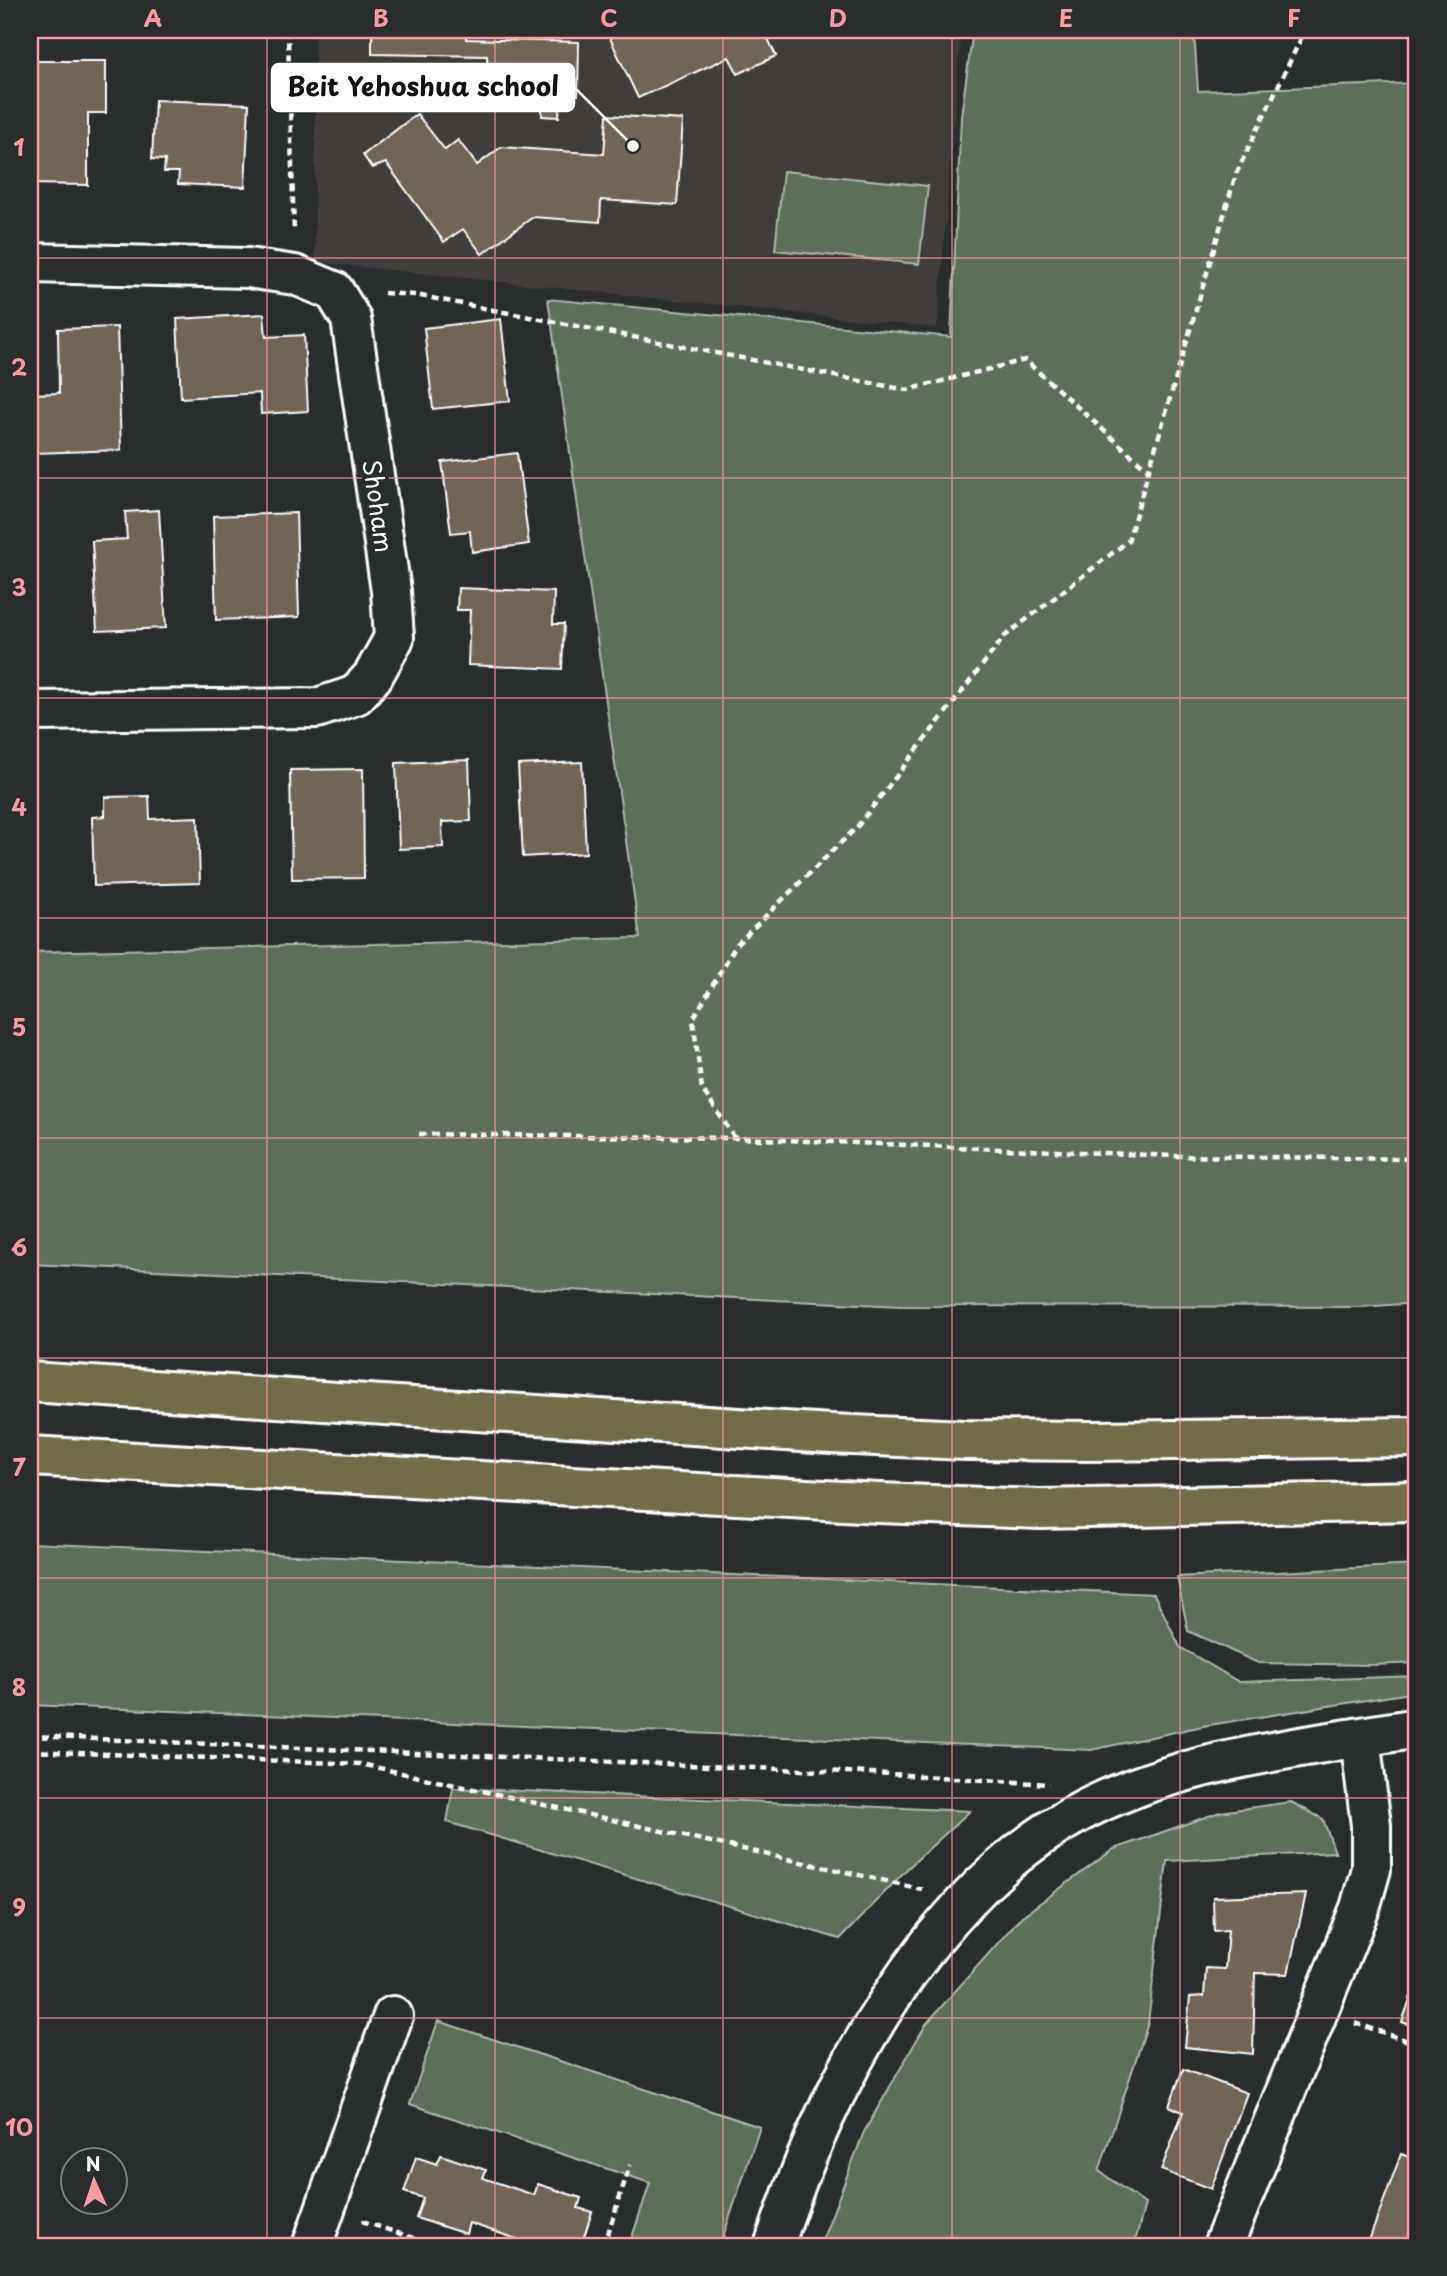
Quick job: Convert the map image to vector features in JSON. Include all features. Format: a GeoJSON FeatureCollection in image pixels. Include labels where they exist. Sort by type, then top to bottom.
{"type":"FeatureCollection","features":[{"type":"Feature","properties":{"kind":"main road"},"geometry":{"type":"LineString","coordinates":[[30,1382],[831,1434],[966,1440],[1417,1437]]}},
{"type":"Feature","properties":{"kind":"main road"},"geometry":{"type":"LineString","coordinates":[[30,1456],[879,1503],[1040,1509],[1417,1501]]}},
{"type":"Feature","properties":{"kind":"street"},"geometry":{"type":"LineString","coordinates":[[30,263],[248,268],[295,275],[334,291]]}},
{"type":"Feature","properties":{"kind":"street","name":"Shoham"},"geometry":{"type":"LineString","coordinates":[[30,711],[317,708],[356,695],[373,676],[394,638],[391,592],[351,319],[334,291]]}},
{"type":"Feature","properties":{"kind":"street"},"geometry":{"type":"LineString","coordinates":[[774,2246],[788,2203],[823,2121],[864,2041],[912,1965],[967,1899],[1002,1867],[1041,1837],[1088,1808],[1133,1789],[1250,1756],[1417,1728]]}},
{"type":"Feature","properties":{"kind":"street"},"geometry":{"type":"LineString","coordinates":[[1223,2246],[1360,1908],[1371,1869],[1371,1825],[1360,1738]]}},
{"type":"Feature","properties":{"kind":"street"},"geometry":{"type":"LineString","coordinates":[[312,2246],[393,2017]]}},
{"type":"Feature","properties":{"kind":"path"},"geometry":{"type":"LineString","coordinates":[[285,30],[288,50],[295,275]]}},
{"type":"Feature","properties":{"kind":"path"},"geometry":{"type":"LineString","coordinates":[[735,1138],[702,1089],[693,1018],[736,945],[857,827],[1005,636],[1128,541],[1236,174],[1307,30]]}},
{"type":"Feature","properties":{"kind":"path"},"geometry":{"type":"LineString","coordinates":[[334,291],[416,295],[908,390],[1025,360],[1148,470]]}},
{"type":"Feature","properties":{"kind":"path"},"geometry":{"type":"LineString","coordinates":[[419,1134],[735,1138],[1175,1156],[1417,1159]]}},
{"type":"Feature","properties":{"kind":"path"},"geometry":{"type":"LineString","coordinates":[[30,1736],[891,1774],[1053,1784]]}},
{"type":"Feature","properties":{"kind":"path"},"geometry":{"type":"LineString","coordinates":[[30,1751],[360,1763],[967,1899]]}},
{"type":"Feature","properties":{"kind":"path"},"geometry":{"type":"LineString","coordinates":[[1319,2011],[1417,2044]]}},
{"type":"Feature","properties":{"kind":"path"},"geometry":{"type":"LineString","coordinates":[[604,2246],[630,2165]]}},
{"type":"Feature","properties":{"kind":"path"},"geometry":{"type":"LineString","coordinates":[[325,2209],[437,2246]]}},
{"type":"Feature","properties":{"kind":"shaded area"},"geometry":{"type":"Polygon","coordinates":[[[315,30],[961,30],[937,328],[315,262],[315,30]]]}},
{"type":"Feature","properties":{"kind":"green space"},"geometry":{"type":"Polygon","coordinates":[[[973,30],[1194,30],[1198,91],[1417,83],[1417,1303],[1360,1307],[901,1306],[30,1264],[30,952],[640,938],[548,299],[951,337],[961,116],[973,30]]]}},
{"type":"Feature","properties":{"kind":"green space"},"geometry":{"type":"Polygon","coordinates":[[[1249,30],[1417,30],[1417,33],[1251,34],[1249,30]]]}},
{"type":"Feature","properties":{"kind":"green space"},"geometry":{"type":"Polygon","coordinates":[[[783,171],[928,186],[919,264],[775,250],[783,171]]]}},
{"type":"Feature","properties":{"kind":"green space"},"geometry":{"type":"Polygon","coordinates":[[[30,1543],[1154,1594],[1180,1647],[1239,1682],[1417,1676],[1417,1692],[1203,1726],[1091,1750],[30,1705],[30,1543]]]}},
{"type":"Feature","properties":{"kind":"green space"},"geometry":{"type":"Polygon","coordinates":[[[1417,1565],[1417,1663],[1258,1663],[1188,1631],[1177,1577],[1417,1565]]]}},
{"type":"Feature","properties":{"kind":"green space"},"geometry":{"type":"Polygon","coordinates":[[[453,1788],[970,1811],[908,1868],[840,1939],[447,1822],[453,1788]]]}},
{"type":"Feature","properties":{"kind":"green space"},"geometry":{"type":"Polygon","coordinates":[[[1291,1802],[1323,1819],[1335,1852],[1167,1861],[1148,2023],[1099,2171],[1145,2204],[1134,2246],[820,2246],[864,2132],[926,2024],[1021,1917],[1114,1849],[1220,1812],[1291,1802]]]}},
{"type":"Feature","properties":{"kind":"green space"},"geometry":{"type":"Polygon","coordinates":[[[438,2021],[760,2127],[720,2246],[629,2246],[650,2183],[410,2104],[438,2021]]]}},
{"type":"Feature","properties":{"kind":"building"},"geometry":{"type":"Polygon","coordinates":[[[372,30],[466,30],[466,39],[579,42],[578,95],[560,94],[559,117],[542,116],[543,81],[488,79],[487,56],[372,54],[372,30]]]}},
{"type":"Feature","properties":{"kind":"building"},"geometry":{"type":"Polygon","coordinates":[[[764,30],[776,56],[738,74],[729,57],[638,98],[607,32],[764,30]]]}},
{"type":"Feature","properties":{"kind":"building"},"geometry":{"type":"Polygon","coordinates":[[[34,61],[106,61],[106,113],[88,113],[88,185],[30,184],[30,79],[34,79],[34,61]]]}},
{"type":"Feature","properties":{"kind":"building"},"geometry":{"type":"Polygon","coordinates":[[[155,100],[249,104],[245,187],[178,184],[179,172],[164,172],[165,160],[152,159],[155,100]]]}},
{"type":"Feature","properties":{"kind":"building"},"geometry":{"type":"Polygon","coordinates":[[[417,114],[445,150],[458,140],[477,165],[501,147],[604,154],[607,115],[683,120],[677,205],[601,200],[600,222],[533,217],[482,254],[463,229],[444,242],[386,163],[372,168],[363,155],[417,114]]]}},
{"type":"Feature","properties":{"kind":"building"},"geometry":{"type":"Polygon","coordinates":[[[264,314],[266,337],[304,335],[308,411],[261,414],[260,393],[181,398],[177,319],[264,314]]]}},
{"type":"Feature","properties":{"kind":"building"},"geometry":{"type":"Polygon","coordinates":[[[501,319],[510,401],[433,409],[424,328],[501,319]]]}},
{"type":"Feature","properties":{"kind":"building"},"geometry":{"type":"Polygon","coordinates":[[[117,327],[121,450],[34,453],[32,394],[59,393],[58,329],[117,327]]]}},
{"type":"Feature","properties":{"kind":"building"},"geometry":{"type":"Polygon","coordinates":[[[517,453],[529,544],[472,552],[470,531],[451,533],[442,462],[517,453]]]}},
{"type":"Feature","properties":{"kind":"building"},"geometry":{"type":"Polygon","coordinates":[[[159,510],[166,628],[97,631],[92,541],[127,539],[125,512],[159,510]]]}},
{"type":"Feature","properties":{"kind":"building"},"geometry":{"type":"Polygon","coordinates":[[[296,513],[299,617],[216,620],[213,516],[296,513]]]}},
{"type":"Feature","properties":{"kind":"building"},"geometry":{"type":"Polygon","coordinates":[[[458,588],[554,592],[553,624],[564,624],[562,669],[468,665],[470,610],[457,610],[458,588]]]}},
{"type":"Feature","properties":{"kind":"building"},"geometry":{"type":"Polygon","coordinates":[[[469,760],[471,821],[442,822],[443,847],[399,849],[396,763],[469,760]]]}},
{"type":"Feature","properties":{"kind":"building"},"geometry":{"type":"Polygon","coordinates":[[[582,762],[586,853],[523,857],[518,765],[582,762]]]}},
{"type":"Feature","properties":{"kind":"building"},"geometry":{"type":"Polygon","coordinates":[[[363,769],[364,878],[292,879],[290,770],[363,769]]]}},
{"type":"Feature","properties":{"kind":"building"},"geometry":{"type":"Polygon","coordinates":[[[149,796],[150,819],[198,817],[200,883],[94,886],[92,817],[105,816],[105,797],[149,796]]]}},
{"type":"Feature","properties":{"kind":"building"},"geometry":{"type":"Polygon","coordinates":[[[1306,1894],[1288,1974],[1255,1973],[1253,2054],[1185,2047],[1190,1997],[1204,1996],[1206,1968],[1225,1969],[1228,1930],[1214,1931],[1213,1897],[1306,1894]]]}},
{"type":"Feature","properties":{"kind":"building"},"geometry":{"type":"Polygon","coordinates":[[[1417,1979],[1417,2027],[1402,2022],[1417,1979]]]}},
{"type":"Feature","properties":{"kind":"building"},"geometry":{"type":"Polygon","coordinates":[[[1183,2069],[1247,2093],[1211,2189],[1161,2170],[1183,2112],[1169,2106],[1183,2069]]]}},
{"type":"Feature","properties":{"kind":"building"},"geometry":{"type":"Polygon","coordinates":[[[1401,2154],[1417,2160],[1417,2246],[1367,2246],[1401,2154]]]}},
{"type":"Feature","properties":{"kind":"building"},"geometry":{"type":"Polygon","coordinates":[[[441,2155],[486,2170],[483,2178],[534,2195],[538,2184],[581,2198],[578,2208],[592,2212],[581,2246],[514,2246],[517,2239],[469,2223],[466,2234],[416,2218],[423,2198],[404,2192],[416,2157],[437,2164],[441,2155]]]}},
{"type":"Feature","properties":{"kind":"place","name":"Beit Yehoshua school"},"geometry":{"type":"Point","coordinates":[633,146]}}]}
